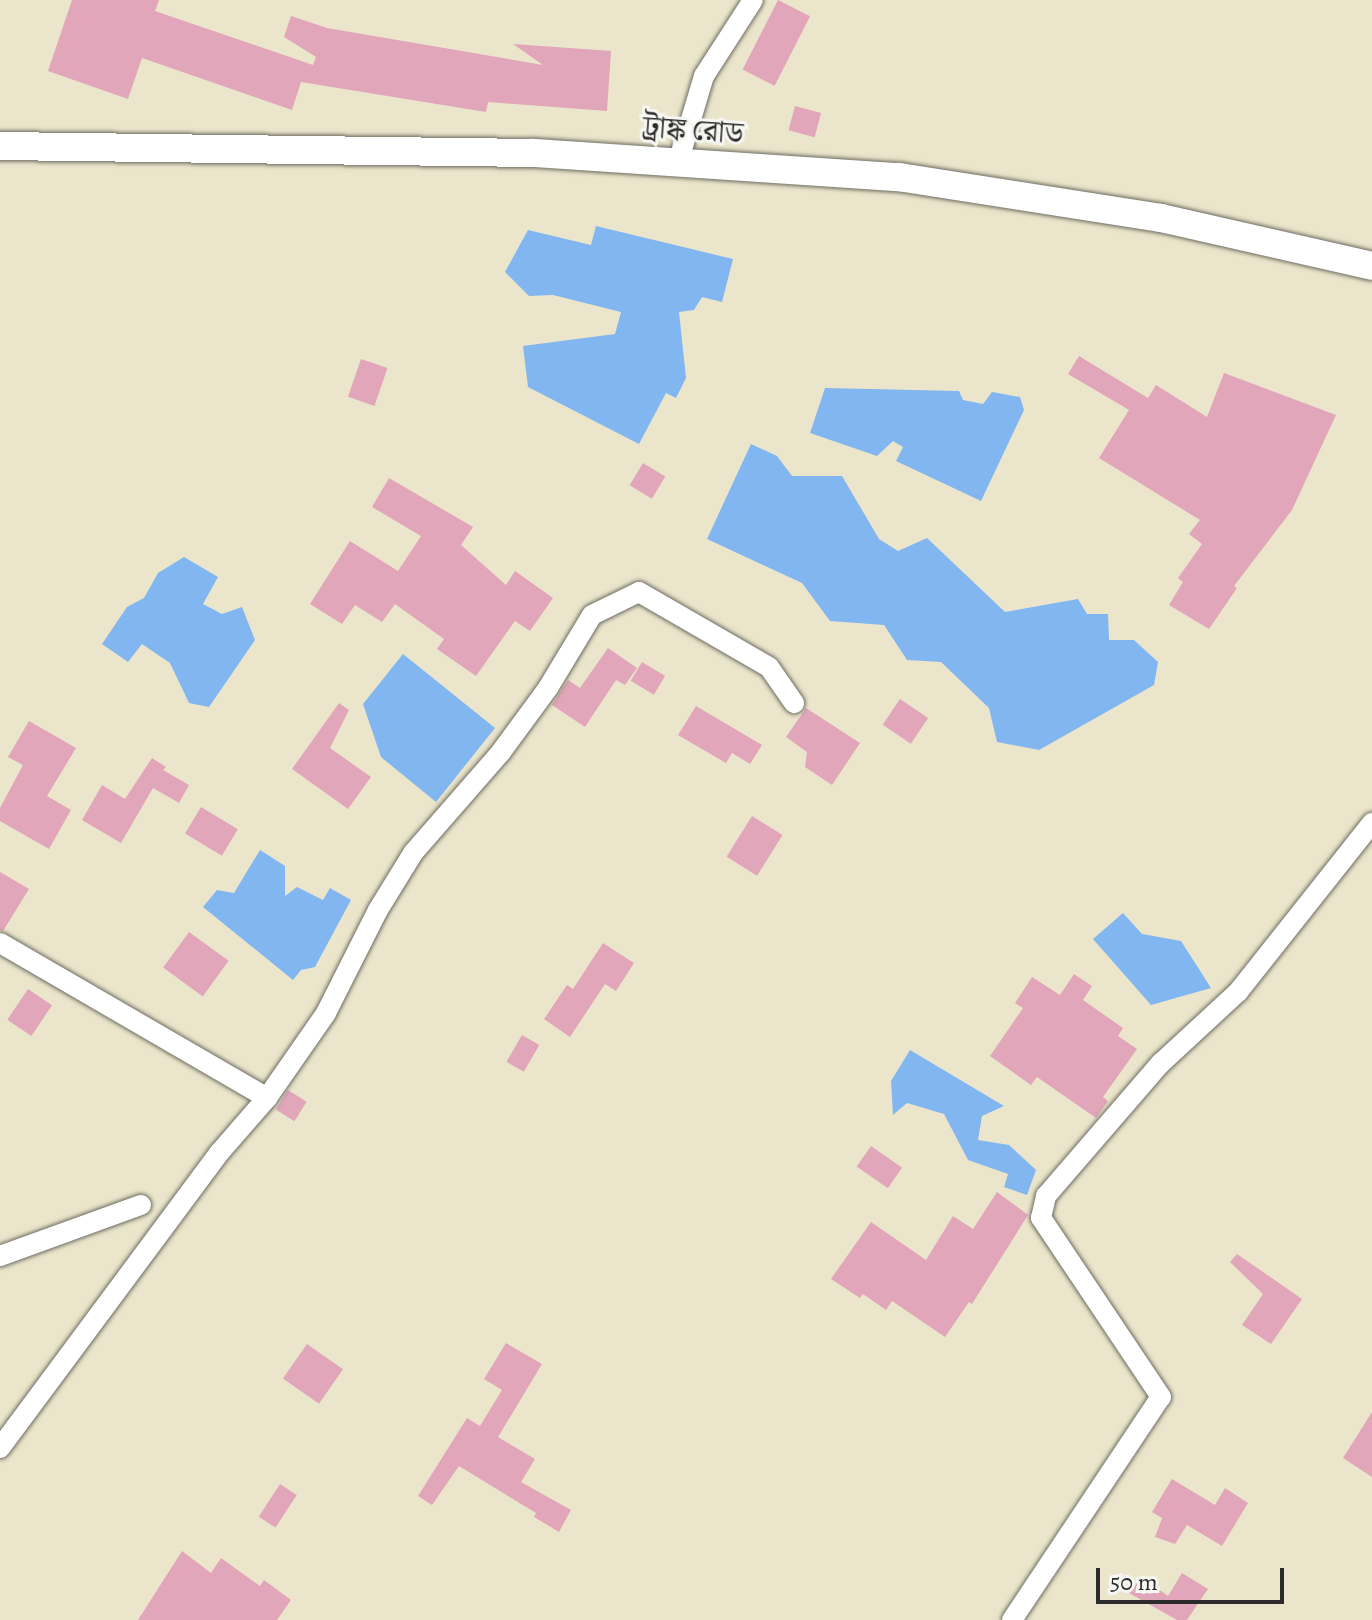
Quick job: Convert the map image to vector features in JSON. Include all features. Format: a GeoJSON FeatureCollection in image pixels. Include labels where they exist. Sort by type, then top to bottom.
{"type":"FeatureCollection","features":[{"type":"Feature","properties":{"kind":"main road","name":"ট্রাঙ্ক রোড"},"geometry":{"type":"LineString","coordinates":[[0,146],[534,153],[899,177],[1161,218],[1372,266]]}},
{"type":"Feature","properties":{"kind":"street"},"geometry":{"type":"LineString","coordinates":[[678,163],[704,76],[753,0]]}},
{"type":"Feature","properties":{"kind":"street"},"geometry":{"type":"LineString","coordinates":[[0,1448],[220,1152],[267,1098],[326,1013],[378,910],[413,853],[501,752],[548,688],[592,615],[639,592],[769,667],[794,703]]}},
{"type":"Feature","properties":{"kind":"street"},"geometry":{"type":"LineString","coordinates":[[1012,1620],[1161,1397],[1041,1218],[1046,1196],[1161,1063],[1238,992],[1372,823]]}},
{"type":"Feature","properties":{"kind":"street"},"geometry":{"type":"LineString","coordinates":[[0,943],[267,1098]]}},
{"type":"Feature","properties":{"kind":"street"},"geometry":{"type":"LineString","coordinates":[[0,1256],[141,1205]]}},
{"type":"Feature","properties":{"kind":"water"},"geometry":{"type":"Polygon","coordinates":[[[596,226],[733,259],[722,302],[702,297],[694,310],[679,312],[686,378],[676,398],[666,393],[639,444],[528,387],[523,346],[615,334],[621,312],[553,295],[529,296],[505,272],[528,230],[591,245],[596,226]]]}},
{"type":"Feature","properties":{"kind":"water"},"geometry":{"type":"Polygon","coordinates":[[[825,388],[959,391],[963,400],[983,404],[992,392],[1020,397],[1024,410],[981,501],[896,461],[903,447],[893,441],[877,456],[810,433],[825,388]]]}},
{"type":"Feature","properties":{"kind":"water"},"geometry":{"type":"Polygon","coordinates":[[[751,444],[777,456],[792,476],[842,476],[879,539],[898,551],[927,538],[1005,612],[1078,599],[1087,614],[1108,614],[1109,640],[1134,640],[1158,662],[1154,685],[1039,750],[997,742],[989,708],[941,662],[907,660],[884,625],[830,621],[802,583],[707,539],[751,444]]]}},
{"type":"Feature","properties":{"kind":"water"},"geometry":{"type":"Polygon","coordinates":[[[184,557],[218,577],[203,604],[222,614],[242,607],[255,640],[209,707],[189,703],[170,663],[142,644],[128,662],[102,644],[127,607],[144,598],[158,573],[184,557]]]}},
{"type":"Feature","properties":{"kind":"water"},"geometry":{"type":"Polygon","coordinates":[[[403,654],[495,728],[436,802],[381,757],[363,704],[403,654]]]}},
{"type":"Feature","properties":{"kind":"water"},"geometry":{"type":"Polygon","coordinates":[[[260,850],[285,866],[285,896],[297,887],[323,900],[330,888],[351,900],[315,967],[301,970],[293,980],[203,907],[217,890],[234,893],[260,850]]]}},
{"type":"Feature","properties":{"kind":"water"},"geometry":{"type":"Polygon","coordinates":[[[1123,913],[1142,934],[1181,941],[1211,988],[1151,1005],[1093,939],[1123,913]]]}},
{"type":"Feature","properties":{"kind":"water"},"geometry":{"type":"Polygon","coordinates":[[[910,1050],[1004,1106],[982,1116],[978,1140],[1009,1145],[1036,1170],[1027,1195],[1004,1187],[1008,1174],[968,1160],[944,1114],[907,1103],[893,1115],[891,1081],[910,1050]]]}},
{"type":"Feature","properties":{"kind":"building"},"geometry":{"type":"Polygon","coordinates":[[[72,0],[159,0],[155,11],[313,65],[316,57],[284,37],[291,16],[327,28],[543,65],[513,44],[611,51],[607,111],[488,102],[486,112],[301,82],[292,110],[142,58],[128,99],[48,71],[72,0]]]}},
{"type":"Feature","properties":{"kind":"building"},"geometry":{"type":"Polygon","coordinates":[[[778,0],[810,16],[775,86],[743,69],[778,0]]]}},
{"type":"Feature","properties":{"kind":"building"},"geometry":{"type":"Polygon","coordinates":[[[795,106],[821,113],[815,137],[789,130],[795,106]]]}},
{"type":"Feature","properties":{"kind":"building"},"geometry":{"type":"Polygon","coordinates":[[[1079,356],[1148,398],[1156,385],[1207,417],[1224,373],[1336,415],[1292,510],[1234,586],[1237,588],[1209,629],[1169,605],[1183,582],[1178,578],[1202,544],[1189,534],[1200,520],[1099,458],[1129,410],[1068,374],[1079,356]]]}},
{"type":"Feature","properties":{"kind":"building"},"geometry":{"type":"Polygon","coordinates":[[[361,359],[387,368],[374,406],[348,397],[361,359]]]}},
{"type":"Feature","properties":{"kind":"building"},"geometry":{"type":"Polygon","coordinates":[[[643,463],[665,476],[652,499],[630,485],[643,463]]]}},
{"type":"Feature","properties":{"kind":"building"},"geometry":{"type":"Polygon","coordinates":[[[389,478],[473,527],[461,545],[506,585],[515,571],[553,598],[530,631],[515,621],[476,676],[437,649],[444,639],[395,604],[382,622],[355,605],[342,624],[310,604],[350,541],[398,571],[421,536],[372,507],[389,478]]]}},
{"type":"Feature","properties":{"kind":"building"},"geometry":{"type":"Polygon","coordinates":[[[608,648],[637,668],[625,685],[616,680],[585,727],[552,705],[568,680],[580,688],[608,648]]]}},
{"type":"Feature","properties":{"kind":"building"},"geometry":{"type":"Polygon","coordinates":[[[642,662],[665,676],[654,695],[631,681],[642,662]]]}},
{"type":"Feature","properties":{"kind":"building"},"geometry":{"type":"Polygon","coordinates":[[[900,699],[928,718],[911,744],[883,725],[900,699]]]}},
{"type":"Feature","properties":{"kind":"building"},"geometry":{"type":"Polygon","coordinates":[[[339,703],[349,710],[330,748],[371,777],[348,809],[292,769],[339,703]]]}},
{"type":"Feature","properties":{"kind":"building"},"geometry":{"type":"Polygon","coordinates":[[[696,706],[762,745],[750,764],[732,753],[726,763],[678,735],[696,706]]]}},
{"type":"Feature","properties":{"kind":"building"},"geometry":{"type":"Polygon","coordinates":[[[806,708],[860,743],[832,785],[805,767],[807,752],[786,737],[806,708]]]}},
{"type":"Feature","properties":{"kind":"building"},"geometry":{"type":"Polygon","coordinates":[[[29,721],[76,748],[47,796],[71,810],[49,849],[0,821],[0,808],[23,765],[8,757],[29,721]]]}},
{"type":"Feature","properties":{"kind":"building"},"geometry":{"type":"Polygon","coordinates":[[[152,758],[166,767],[163,770],[189,785],[179,803],[153,788],[121,843],[82,820],[102,785],[125,799],[152,758]]]}},
{"type":"Feature","properties":{"kind":"building"},"geometry":{"type":"Polygon","coordinates":[[[201,807],[238,829],[222,856],[185,834],[201,807]]]}},
{"type":"Feature","properties":{"kind":"building"},"geometry":{"type":"Polygon","coordinates":[[[752,816],[783,835],[757,876],[727,857],[752,816]]]}},
{"type":"Feature","properties":{"kind":"building"},"geometry":{"type":"Polygon","coordinates":[[[0,872],[29,889],[3,931],[0,930],[0,872]]]}},
{"type":"Feature","properties":{"kind":"building"},"geometry":{"type":"Polygon","coordinates":[[[189,932],[229,961],[203,996],[163,968],[189,932]]]}},
{"type":"Feature","properties":{"kind":"building"},"geometry":{"type":"Polygon","coordinates":[[[603,943],[634,963],[616,991],[605,984],[570,1037],[544,1019],[567,985],[573,989],[603,943]]]}},
{"type":"Feature","properties":{"kind":"building"},"geometry":{"type":"Polygon","coordinates":[[[1074,974],[1092,986],[1083,1000],[1123,1028],[1118,1036],[1137,1049],[1103,1097],[1108,1101],[1096,1118],[1037,1077],[1031,1085],[990,1056],[1023,1008],[1015,1003],[1032,977],[1060,995],[1074,974]]]}},
{"type":"Feature","properties":{"kind":"building"},"geometry":{"type":"Polygon","coordinates":[[[28,989],[52,1005],[31,1036],[7,1020],[28,989]]]}},
{"type":"Feature","properties":{"kind":"building"},"geometry":{"type":"Polygon","coordinates":[[[522,1035],[539,1045],[524,1072],[506,1062],[522,1035]]]}},
{"type":"Feature","properties":{"kind":"building"},"geometry":{"type":"Polygon","coordinates":[[[288,1090],[307,1102],[294,1121],[276,1110],[288,1090]]]}},
{"type":"Feature","properties":{"kind":"building"},"geometry":{"type":"Polygon","coordinates":[[[871,1146],[902,1168],[888,1188],[857,1166],[871,1146]]]}},
{"type":"Feature","properties":{"kind":"building"},"geometry":{"type":"Polygon","coordinates":[[[997,1192],[1028,1215],[972,1304],[969,1302],[945,1337],[892,1301],[886,1310],[863,1294],[860,1298],[831,1279],[871,1222],[926,1260],[953,1216],[973,1229],[997,1192]]]}},
{"type":"Feature","properties":{"kind":"building"},"geometry":{"type":"Polygon","coordinates":[[[1237,1254],[1302,1299],[1271,1344],[1242,1325],[1263,1294],[1230,1262],[1237,1254]]]}},
{"type":"Feature","properties":{"kind":"building"},"geometry":{"type":"Polygon","coordinates":[[[506,1343],[542,1364],[498,1437],[535,1459],[521,1482],[571,1510],[559,1532],[534,1517],[536,1513],[459,1466],[432,1505],[418,1496],[467,1418],[480,1426],[502,1390],[484,1379],[506,1343]]]}},
{"type":"Feature","properties":{"kind":"building"},"geometry":{"type":"Polygon","coordinates":[[[307,1344],[343,1369],[319,1404],[283,1378],[307,1344]]]}},
{"type":"Feature","properties":{"kind":"building"},"geometry":{"type":"Polygon","coordinates":[[[1372,1412],[1372,1477],[1343,1458],[1372,1412]]]}},
{"type":"Feature","properties":{"kind":"building"},"geometry":{"type":"Polygon","coordinates":[[[1172,1479],[1215,1505],[1225,1488],[1248,1503],[1222,1546],[1187,1525],[1175,1544],[1155,1537],[1162,1518],[1152,1512],[1172,1479]]]}},
{"type":"Feature","properties":{"kind":"building"},"geometry":{"type":"Polygon","coordinates":[[[280,1484],[297,1495],[276,1528],[259,1517],[280,1484]]]}},
{"type":"Feature","properties":{"kind":"building"},"geometry":{"type":"Polygon","coordinates":[[[182,1551],[211,1573],[221,1558],[260,1586],[264,1580],[291,1600],[277,1620],[138,1620],[182,1551]]]}},
{"type":"Feature","properties":{"kind":"building"},"geometry":{"type":"Polygon","coordinates":[[[1182,1573],[1208,1589],[1187,1620],[1177,1620],[1129,1593],[1142,1577],[1168,1596],[1182,1573]]]}}]}
